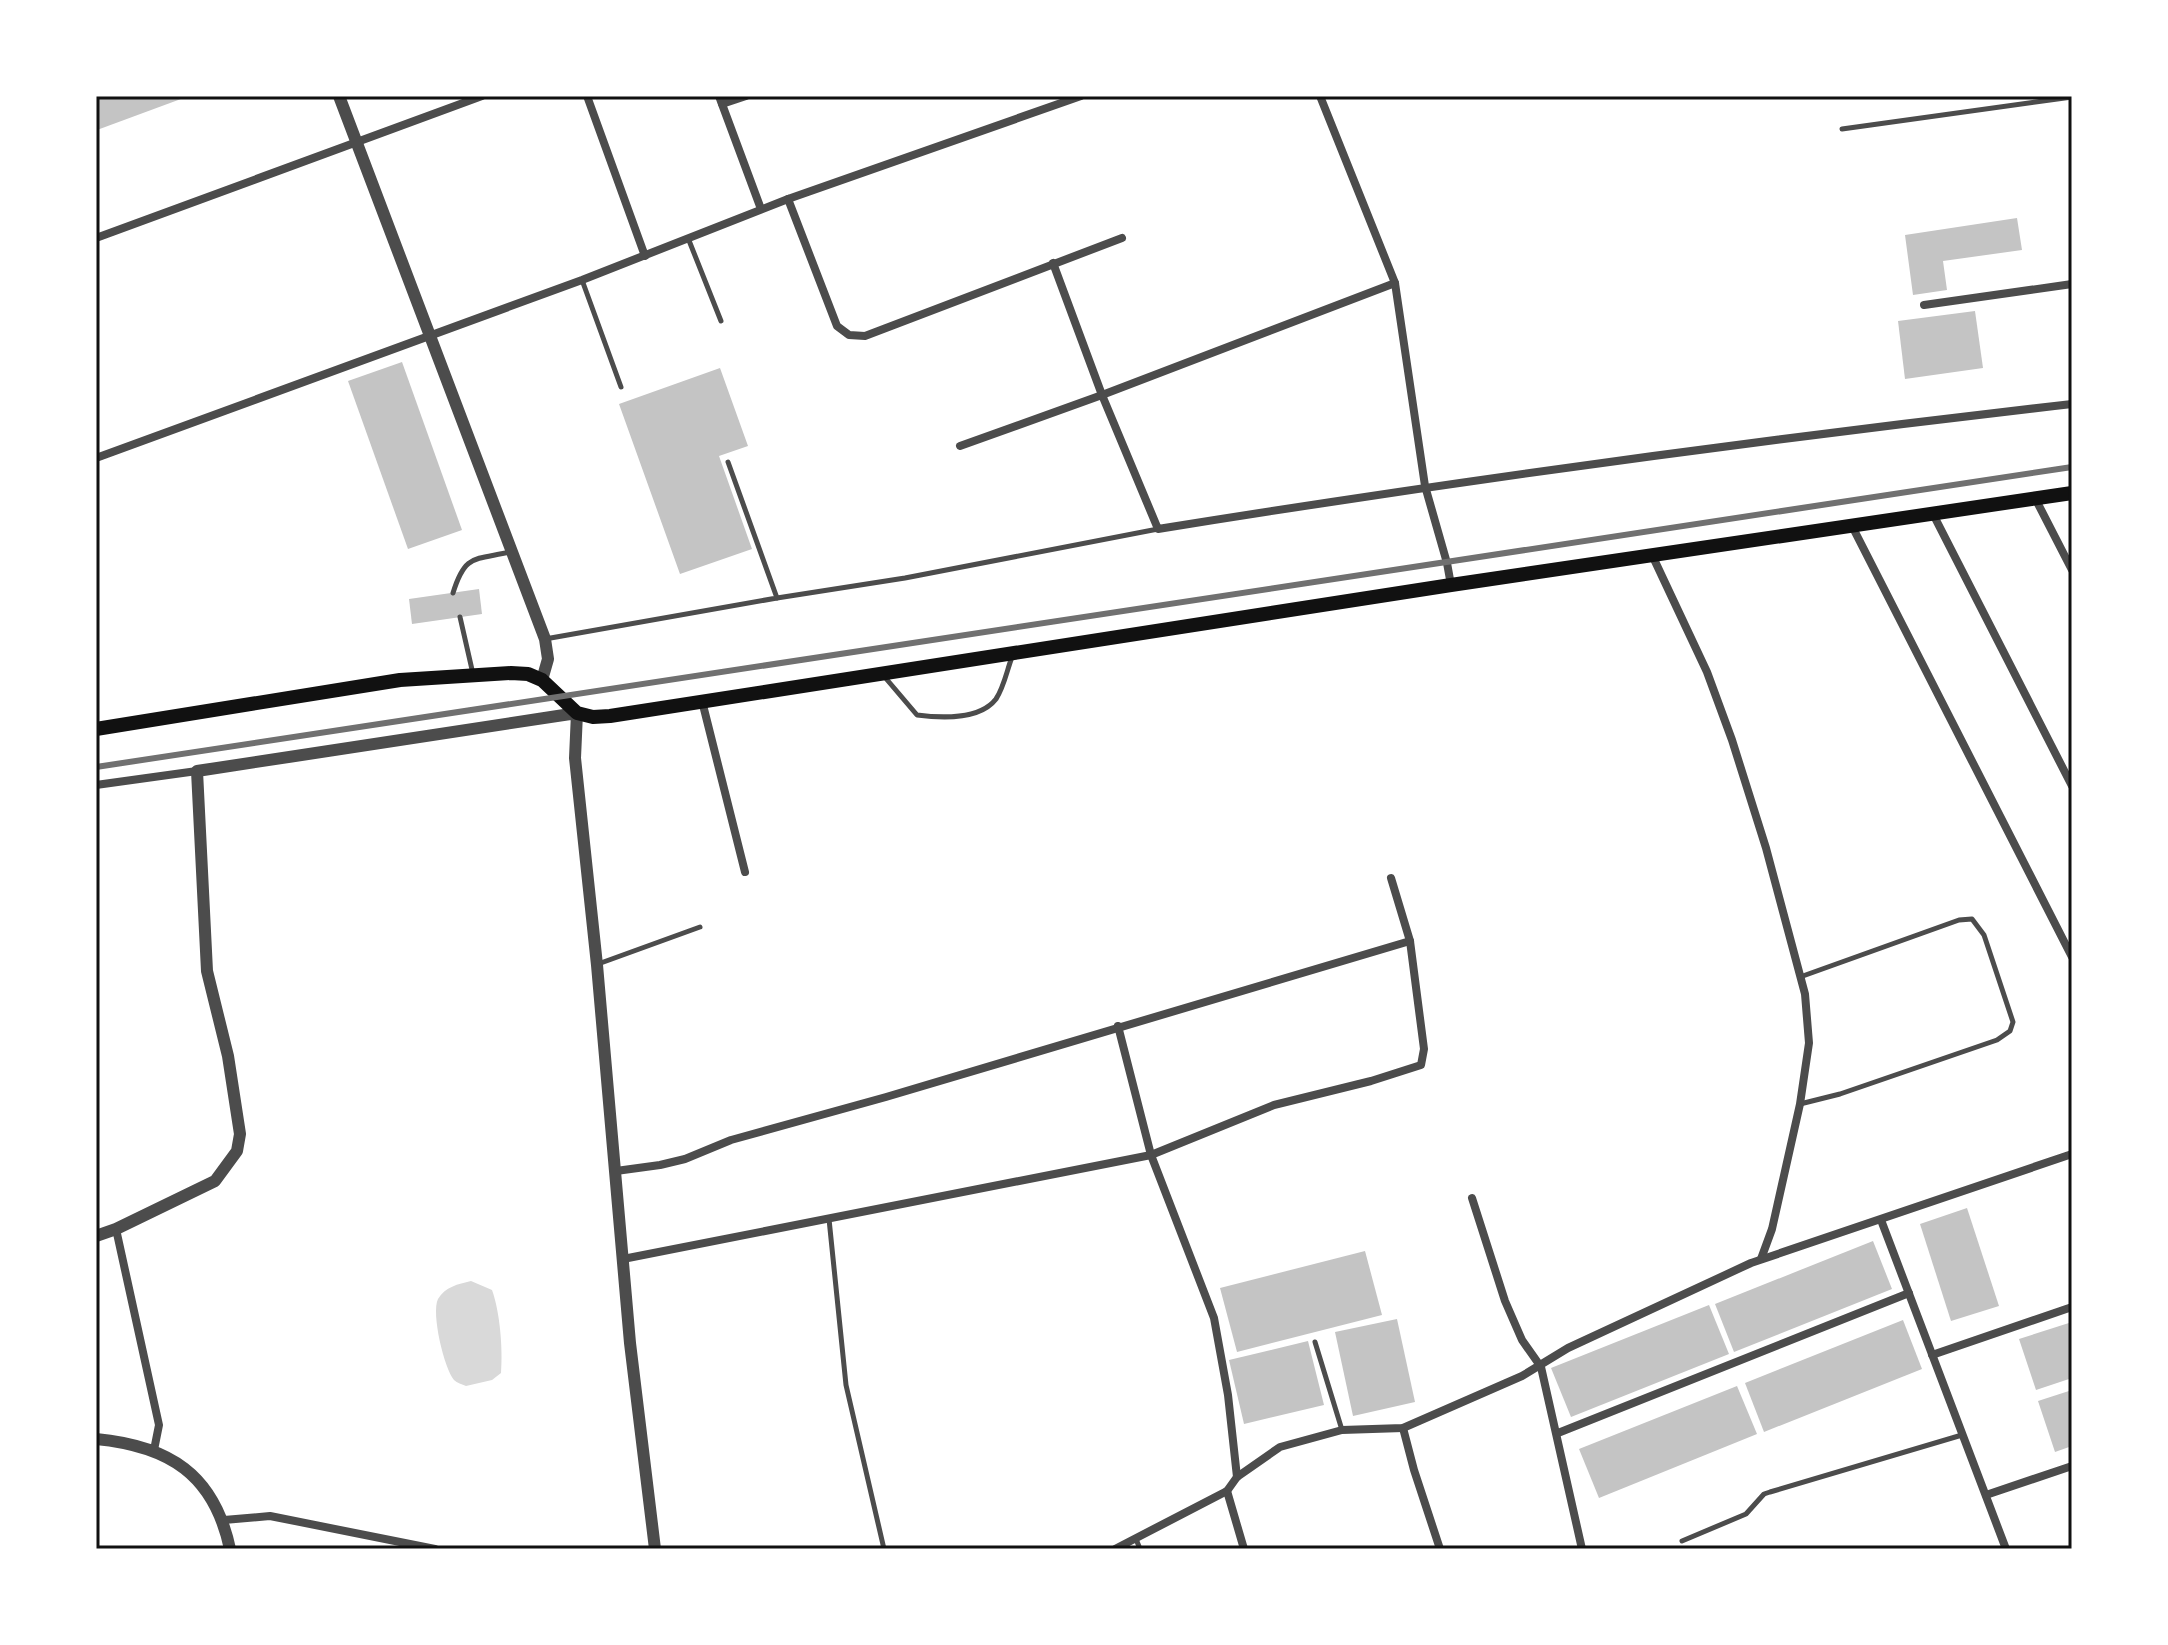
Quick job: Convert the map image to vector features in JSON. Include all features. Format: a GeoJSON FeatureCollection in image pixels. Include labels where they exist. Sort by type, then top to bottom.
{"type":"FeatureCollection","features":[{"type":"Feature","properties":{"kind":"main road"},"geometry":{"type":"LineString","coordinates":[[96,729],[400,680],[511,673],[528,674],[542,680],[577,713],[593,717],[610,716],[1451,585],[2072,493]]}},
{"type":"Feature","properties":{"kind":"street"},"geometry":{"type":"LineString","coordinates":[[339,96],[545,639],[548,659],[542,680]]}},
{"type":"Feature","properties":{"kind":"street"},"geometry":{"type":"LineString","coordinates":[[96,238],[482,96]]}},
{"type":"Feature","properties":{"kind":"street"},"geometry":{"type":"LineString","coordinates":[[587,96],[645,256]]}},
{"type":"Feature","properties":{"kind":"street"},"geometry":{"type":"LineString","coordinates":[[746,96],[721,100],[761,209]]}},
{"type":"Feature","properties":{"kind":"street"},"geometry":{"type":"LineString","coordinates":[[96,458],[582,280],[788,199],[1081,96]]}},
{"type":"Feature","properties":{"kind":"street"},"geometry":{"type":"LineString","coordinates":[[1320,96],[1395,283],[1425,486],[1451,585]]}},
{"type":"Feature","properties":{"kind":"street"},"geometry":{"type":"LineString","coordinates":[[788,199],[837,326],[849,335],[865,336],[1122,238]]}},
{"type":"Feature","properties":{"kind":"street"},"geometry":{"type":"LineString","coordinates":[[1053,263],[1102,395],[1158,529],[1425,486],[1782,437],[2072,404]]}},
{"type":"Feature","properties":{"kind":"street"},"geometry":{"type":"LineString","coordinates":[[960,446],[1395,283]]}},
{"type":"Feature","properties":{"kind":"street"},"geometry":{"type":"LineString","coordinates":[[1924,305],[2072,284]]}},
{"type":"Feature","properties":{"kind":"street"},"geometry":{"type":"LineString","coordinates":[[2035,498],[2072,570]]}},
{"type":"Feature","properties":{"kind":"street"},"geometry":{"type":"LineString","coordinates":[[1933,514],[2072,786]]}},
{"type":"Feature","properties":{"kind":"street"},"geometry":{"type":"LineString","coordinates":[[1852,526],[2072,957]]}},
{"type":"Feature","properties":{"kind":"street"},"geometry":{"type":"LineString","coordinates":[[1653,557],[1707,672],[1732,740],[1766,848],[1805,994],[1809,1043],[1800,1104],[1775,1219],[1761,1259]]}},
{"type":"Feature","properties":{"kind":"street"},"geometry":{"type":"LineString","coordinates":[[702,701],[745,872]]}},
{"type":"Feature","properties":{"kind":"street"},"geometry":{"type":"LineString","coordinates":[[96,785],[577,713],[575,758],[597,965],[630,1343],[655,1549]]}},
{"type":"Feature","properties":{"kind":"street"},"geometry":{"type":"LineString","coordinates":[[96,1236],[215,1181],[237,1151],[240,1134],[228,1056],[207,971],[197,771]]}},
{"type":"Feature","properties":{"kind":"street"},"geometry":{"type":"LineString","coordinates":[[623,1259],[1151,1155],[1274,1105],[1421,1065],[1424,1049],[1410,941],[1391,878]]}},
{"type":"Feature","properties":{"kind":"street"},"geometry":{"type":"LineString","coordinates":[[616,1171],[685,1159],[731,1140],[1410,941]]}},
{"type":"Feature","properties":{"kind":"street"},"geometry":{"type":"LineString","coordinates":[[1118,1026],[1151,1155],[1214,1318],[1228,1395],[1237,1477]]}},
{"type":"Feature","properties":{"kind":"street"},"geometry":{"type":"LineString","coordinates":[[1115,1549],[1227,1491],[1237,1477],[1280,1447],[1342,1430],[1403,1428],[1541,1367],[1568,1348],[1761,1259],[2072,1154]]}},
{"type":"Feature","properties":{"kind":"street"},"geometry":{"type":"LineString","coordinates":[[1472,1198],[1505,1301],[1522,1340],[1541,1367],[1582,1549]]}},
{"type":"Feature","properties":{"kind":"street"},"geometry":{"type":"LineString","coordinates":[[1881,1220],[2006,1549]]}},
{"type":"Feature","properties":{"kind":"street"},"geometry":{"type":"LineString","coordinates":[[116,1229],[159,1425],[154,1450]]}},
{"type":"Feature","properties":{"kind":"street"},"geometry":{"type":"LineString","coordinates":[[1558,1433],[1909,1293]]}},
{"type":"Feature","properties":{"kind":"street"},"geometry":{"type":"LineString","coordinates":[[1932,1355],[2072,1307]]}},
{"type":"Feature","properties":{"kind":"street"},"geometry":{"type":"LineString","coordinates":[[1403,1428],[1440,1549]]}},
{"type":"Feature","properties":{"kind":"street"},"geometry":{"type":"LineString","coordinates":[[96,1439],[154,1450],[192,1474],[224,1520],[230,1549]]}},
{"type":"Feature","properties":{"kind":"street"},"geometry":{"type":"LineString","coordinates":[[1986,1495],[2072,1466]]}},
{"type":"Feature","properties":{"kind":"street"},"geometry":{"type":"LineString","coordinates":[[1227,1491],[1244,1549]]}},
{"type":"Feature","properties":{"kind":"street"},"geometry":{"type":"LineString","coordinates":[[224,1520],[270,1516],[435,1549]]}},
{"type":"Feature","properties":{"kind":"street"},"geometry":{"type":"LineString","coordinates":[[377,1549],[379,1537]]}},
{"type":"Feature","properties":{"kind":"lane"},"geometry":{"type":"LineString","coordinates":[[1842,129],[2072,97]]}},
{"type":"Feature","properties":{"kind":"lane"},"geometry":{"type":"LineString","coordinates":[[688,238],[721,321]]}},
{"type":"Feature","properties":{"kind":"lane"},"geometry":{"type":"LineString","coordinates":[[582,280],[621,387]]}},
{"type":"Feature","properties":{"kind":"lane"},"geometry":{"type":"LineString","coordinates":[[728,462],[777,598]]}},
{"type":"Feature","properties":{"kind":"lane"},"geometry":{"type":"LineString","coordinates":[[545,639],[905,578],[1158,529]]}},
{"type":"Feature","properties":{"kind":"lane"},"geometry":{"type":"LineString","coordinates":[[453,593],[460,571],[467,562],[511,552]]}},
{"type":"Feature","properties":{"kind":"lane"},"geometry":{"type":"LineString","coordinates":[[460,617],[473,674]]}},
{"type":"Feature","properties":{"kind":"lane"},"geometry":{"type":"LineString","coordinates":[[882,674],[917,715],[940,718],[972,712],[993,702],[1013,654]]}},
{"type":"Feature","properties":{"kind":"lane"},"geometry":{"type":"LineString","coordinates":[[1800,977],[1959,920],[1972,919],[1984,935],[2013,1022],[2010,1031],[1997,1040],[1840,1094],[1800,1104]]}},
{"type":"Feature","properties":{"kind":"lane"},"geometry":{"type":"LineString","coordinates":[[597,965],[700,927]]}},
{"type":"Feature","properties":{"kind":"lane"},"geometry":{"type":"LineString","coordinates":[[829,1219],[846,1385],[884,1549]]}},
{"type":"Feature","properties":{"kind":"lane"},"geometry":{"type":"LineString","coordinates":[[1315,1342],[1342,1430]]}},
{"type":"Feature","properties":{"kind":"lane"},"geometry":{"type":"LineString","coordinates":[[1682,1541],[1746,1514],[1764,1494],[1963,1435]]}},
{"type":"Feature","properties":{"kind":"lane"},"geometry":{"type":"LineString","coordinates":[[1136,1539],[1140,1549]]}},
{"type":"Feature","properties":{"kind":"shaded area"},"geometry":{"type":"Polygon","coordinates":[[[471,1281],[492,1290],[499,1320],[502,1363],[501,1373],[492,1380],[466,1386],[454,1380],[446,1364],[437,1328],[436,1306],[444,1292],[471,1281]]]}},
{"type":"Feature","properties":{"kind":"building"},"geometry":{"type":"Polygon","coordinates":[[[104,96],[189,96],[97,130],[96,99],[104,96]]]}},
{"type":"Feature","properties":{"kind":"building"},"geometry":{"type":"Polygon","coordinates":[[[2017,218],[2022,250],[1943,261],[1947,290],[1913,295],[1905,235],[2017,218]]]}},
{"type":"Feature","properties":{"kind":"building"},"geometry":{"type":"Polygon","coordinates":[[[1975,311],[1983,368],[1905,379],[1898,321],[1975,311]]]}},
{"type":"Feature","properties":{"kind":"building"},"geometry":{"type":"Polygon","coordinates":[[[402,362],[462,530],[408,549],[348,381],[402,362]]]}},
{"type":"Feature","properties":{"kind":"building"},"geometry":{"type":"Polygon","coordinates":[[[720,368],[748,446],[719,456],[752,549],[680,574],[619,404],[720,368]]]}},
{"type":"Feature","properties":{"kind":"building"},"geometry":{"type":"Polygon","coordinates":[[[479,589],[482,614],[412,624],[409,599],[479,589]]]}},
{"type":"Feature","properties":{"kind":"building"},"geometry":{"type":"Polygon","coordinates":[[[1967,1208],[1999,1306],[1951,1321],[1920,1224],[1967,1208]]]}},
{"type":"Feature","properties":{"kind":"building"},"geometry":{"type":"Polygon","coordinates":[[[1873,1241],[1892,1289],[1734,1352],[1715,1304],[1873,1241]]]}},
{"type":"Feature","properties":{"kind":"building"},"geometry":{"type":"Polygon","coordinates":[[[1365,1251],[1382,1315],[1237,1352],[1220,1288],[1365,1251]]]}},
{"type":"Feature","properties":{"kind":"building"},"geometry":{"type":"Polygon","coordinates":[[[1709,1305],[1729,1354],[1571,1417],[1551,1368],[1709,1305]]]}},
{"type":"Feature","properties":{"kind":"building"},"geometry":{"type":"Polygon","coordinates":[[[1397,1319],[1415,1402],[1353,1416],[1335,1332],[1397,1319]]]}},
{"type":"Feature","properties":{"kind":"building"},"geometry":{"type":"Polygon","coordinates":[[[1903,1320],[1922,1369],[1764,1432],[1745,1383],[1903,1320]]]}},
{"type":"Feature","properties":{"kind":"building"},"geometry":{"type":"Polygon","coordinates":[[[2072,1322],[2072,1378],[2036,1390],[2019,1339],[2072,1322]]]}},
{"type":"Feature","properties":{"kind":"building"},"geometry":{"type":"Polygon","coordinates":[[[1308,1341],[1324,1405],[1244,1424],[1229,1360],[1308,1341]]]}},
{"type":"Feature","properties":{"kind":"building"},"geometry":{"type":"Polygon","coordinates":[[[1737,1386],[1757,1434],[1599,1498],[1579,1449],[1737,1386]]]}},
{"type":"Feature","properties":{"kind":"building"},"geometry":{"type":"Polygon","coordinates":[[[2072,1390],[2072,1446],[2055,1452],[2038,1401],[2072,1390]]]}},
{"type":"Feature","properties":{"kind":"railway"},"geometry":{"type":"LineString","coordinates":[[96,767],[2072,467]]}}]}
